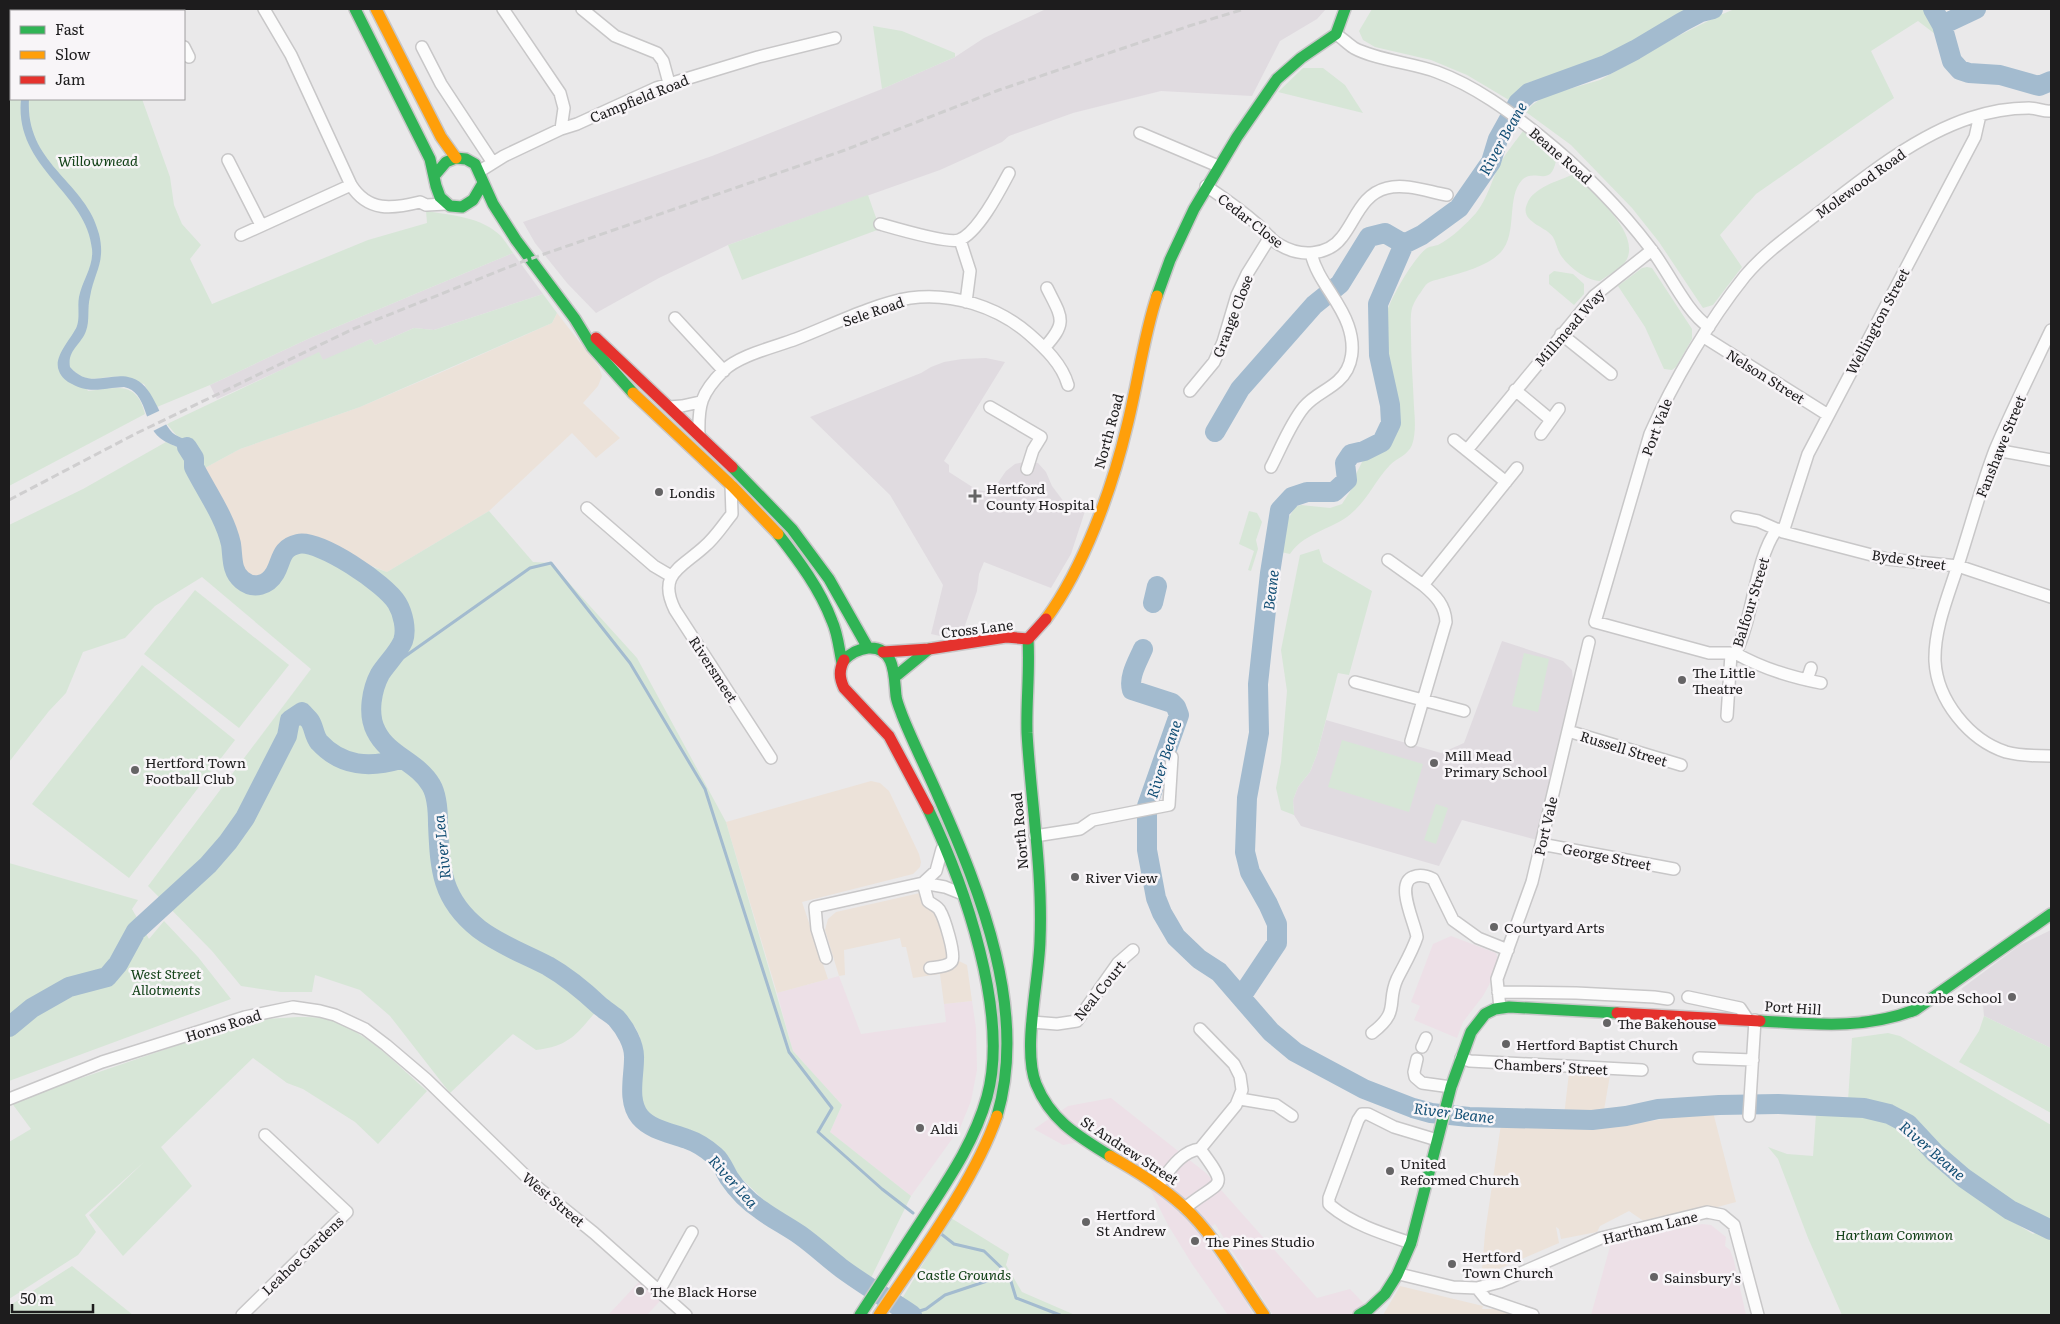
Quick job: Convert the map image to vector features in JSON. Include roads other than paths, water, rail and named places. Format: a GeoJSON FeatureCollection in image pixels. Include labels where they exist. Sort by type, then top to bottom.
{"type":"FeatureCollection","features":[{"type":"Feature","properties":{"kind":"main road"},"geometry":{"type":"LineString","coordinates":[[354,9],[426,152],[439,195],[447,204],[476,211]]}},
{"type":"Feature","properties":{"kind":"main road"},"geometry":{"type":"LineString","coordinates":[[376,9],[441,137],[456,158]]}},
{"type":"Feature","properties":{"kind":"main road"},"geometry":{"type":"LineString","coordinates":[[1336,34],[1345,9]]}},
{"type":"Feature","properties":{"kind":"main road","name":"North Road"},"geometry":{"type":"LineString","coordinates":[[1032,1022],[1040,926],[1027,731],[1030,666],[1028,639],[1059,603],[1096,524],[1129,420],[1150,321],[1160,286],[1178,241],[1206,186],[1277,79],[1301,58],[1336,34]]}},
{"type":"Feature","properties":{"kind":"main road"},"geometry":{"type":"LineString","coordinates":[[435,178],[442,164],[456,158],[467,159],[474,164],[480,171],[483,184],[503,221],[551,288],[586,332],[592,347],[606,365],[660,420],[731,485],[777,533],[814,584],[833,620],[842,662],[840,676],[842,684],[850,696],[879,723],[898,750],[943,845],[981,963],[991,1015],[993,1052],[988,1094],[973,1137],[954,1172],[860,1315]]}},
{"type":"Feature","properties":{"kind":"main road"},"geometry":{"type":"LineString","coordinates":[[463,207],[475,200],[483,184]]}},
{"type":"Feature","properties":{"kind":"main road"},"geometry":{"type":"LineString","coordinates":[[490,218],[503,221]]}},
{"type":"Feature","properties":{"kind":"main road"},"geometry":{"type":"LineString","coordinates":[[586,332],[600,339],[759,493],[802,541],[830,579],[868,648]]}},
{"type":"Feature","properties":{"kind":"main road","name":"Cross Lane"},"geometry":{"type":"LineString","coordinates":[[883,652],[929,649],[1000,638],[1028,639]]}},
{"type":"Feature","properties":{"kind":"main road"},"geometry":{"type":"LineString","coordinates":[[842,662],[856,651],[874,648],[883,652],[894,668],[896,676],[886,698],[866,705],[856,702]]}},
{"type":"Feature","properties":{"kind":"main road","name":"Cross Lane"},"geometry":{"type":"LineString","coordinates":[[896,676],[929,649]]}},
{"type":"Feature","properties":{"kind":"main road"},"geometry":{"type":"LineString","coordinates":[[881,1312],[966,1182],[985,1147],[1002,1100],[1007,1078],[1008,1050],[1006,1013],[1001,986],[976,893],[954,831],[906,726],[886,698]]}},
{"type":"Feature","properties":{"kind":"main road","name":"Port Hill"},"geometry":{"type":"LineString","coordinates":[[1500,1008],[1520,1007],[1840,1025],[1864,1024],[1892,1019],[1915,1010],[2051,914]]}},
{"type":"Feature","properties":{"kind":"main road"},"geometry":{"type":"LineString","coordinates":[[1359,1315],[1375,1306],[1399,1274],[1411,1243],[1437,1140],[1461,1058],[1471,1032],[1480,1019],[1490,1011],[1500,1008]]}},
{"type":"Feature","properties":{"kind":"main road","name":"St Andrew Street"},"geometry":{"type":"LineString","coordinates":[[1032,1022],[1030,1052],[1032,1072],[1039,1094],[1048,1109],[1060,1122],[1079,1136],[1158,1185],[1186,1208],[1210,1236],[1264,1315]]}},
{"type":"Feature","properties":{"kind":"street"},"geometry":{"type":"LineString","coordinates":[[264,9],[291,55],[358,197],[367,203],[379,206],[408,205],[420,202],[426,205],[447,204]]}},
{"type":"Feature","properties":{"kind":"street"},"geometry":{"type":"LineString","coordinates":[[503,9],[560,93],[564,108],[561,128]]}},
{"type":"Feature","properties":{"kind":"street"},"geometry":{"type":"LineString","coordinates":[[582,9],[615,36],[656,52],[663,61],[669,83]]}},
{"type":"Feature","properties":{"kind":"street","name":"Beane Road"},"geometry":{"type":"LineString","coordinates":[[1336,34],[1356,49],[1442,74],[1468,86],[1530,128],[1602,192],[1652,250],[1706,332]]}},
{"type":"Feature","properties":{"kind":"street","name":"Campfield Road"},"geometry":{"type":"LineString","coordinates":[[480,171],[561,128],[577,124],[669,83],[758,57],[835,38]]}},
{"type":"Feature","properties":{"kind":"street"},"geometry":{"type":"LineString","coordinates":[[422,47],[441,84],[493,163]]}},
{"type":"Feature","properties":{"kind":"street","name":"Molewood Road"},"geometry":{"type":"LineString","coordinates":[[1706,332],[1747,274],[1798,229],[1871,172],[1949,126],[1980,115],[2022,108],[2051,111]]}},
{"type":"Feature","properties":{"kind":"street","name":"Wellington Street"},"geometry":{"type":"LineString","coordinates":[[1780,531],[1808,454],[1975,137],[1980,115]]}},
{"type":"Feature","properties":{"kind":"street"},"geometry":{"type":"LineString","coordinates":[[1140,133],[1218,166]]}},
{"type":"Feature","properties":{"kind":"street"},"geometry":{"type":"LineString","coordinates":[[228,160],[261,225]]}},
{"type":"Feature","properties":{"kind":"street"},"geometry":{"type":"LineString","coordinates":[[880,224],[945,239],[960,240],[979,222],[1009,173]]}},
{"type":"Feature","properties":{"kind":"street"},"geometry":{"type":"LineString","coordinates":[[420,202],[435,178]]}},
{"type":"Feature","properties":{"kind":"street"},"geometry":{"type":"LineString","coordinates":[[241,235],[351,185]]}},
{"type":"Feature","properties":{"kind":"street","name":"Cedar Close"},"geometry":{"type":"LineString","coordinates":[[1206,186],[1236,207],[1279,245],[1300,253],[1312,253]]}},
{"type":"Feature","properties":{"kind":"street"},"geometry":{"type":"LineString","coordinates":[[1271,467],[1304,407],[1316,395],[1337,382],[1351,365],[1352,352],[1348,326],[1336,301],[1316,270],[1312,253],[1323,251],[1342,238],[1364,202],[1379,191],[1388,188],[1408,187],[1448,196]]}},
{"type":"Feature","properties":{"kind":"street","name":"Grange Close"},"geometry":{"type":"LineString","coordinates":[[1190,391],[1214,362],[1223,342],[1237,295],[1247,274],[1270,237]]}},
{"type":"Feature","properties":{"kind":"street"},"geometry":{"type":"LineString","coordinates":[[960,240],[970,271],[966,302]]}},
{"type":"Feature","properties":{"kind":"street","name":"Millmead Way"},"geometry":{"type":"LineString","coordinates":[[1467,450],[1594,296],[1652,250]]}},
{"type":"Feature","properties":{"kind":"street"},"geometry":{"type":"LineString","coordinates":[[1044,348],[1058,333],[1061,321],[1059,312],[1047,288]]}},
{"type":"Feature","properties":{"kind":"street","name":"Sele Road"},"geometry":{"type":"LineString","coordinates":[[700,402],[724,371],[744,359],[898,301],[918,298],[947,298],[966,302],[981,306],[1006,317],[1044,348],[1060,368],[1068,384]]}},
{"type":"Feature","properties":{"kind":"street"},"geometry":{"type":"LineString","coordinates":[[675,318],[724,371]]}},
{"type":"Feature","properties":{"kind":"street","name":"Fanshawe Street"},"geometry":{"type":"LineString","coordinates":[[2051,330],[1996,450],[1940,623],[1935,650],[1936,671],[1944,696],[1961,721],[1981,740],[2015,754],[2051,756]]}},
{"type":"Feature","properties":{"kind":"street","name":"Nelson Street"},"geometry":{"type":"LineString","coordinates":[[1706,332],[1828,415]]}},
{"type":"Feature","properties":{"kind":"street","name":"Port Vale"},"geometry":{"type":"LineString","coordinates":[[1595,622],[1650,434],[1670,392],[1706,332]]}},
{"type":"Feature","properties":{"kind":"street"},"geometry":{"type":"LineString","coordinates":[[1561,334],[1611,374]]}},
{"type":"Feature","properties":{"kind":"street"},"geometry":{"type":"LineString","coordinates":[[1515,390],[1551,420]]}},
{"type":"Feature","properties":{"kind":"street"},"geometry":{"type":"LineString","coordinates":[[669,407],[700,402],[699,436]]}},
{"type":"Feature","properties":{"kind":"street"},"geometry":{"type":"LineString","coordinates":[[990,407],[1041,437],[1033,450],[1027,469]]}},
{"type":"Feature","properties":{"kind":"street"},"geometry":{"type":"LineString","coordinates":[[1541,434],[1559,409]]}},
{"type":"Feature","properties":{"kind":"street"},"geometry":{"type":"LineString","coordinates":[[1454,440],[1506,482]]}},
{"type":"Feature","properties":{"kind":"street"},"geometry":{"type":"LineString","coordinates":[[1996,450],[2051,460]]}},
{"type":"Feature","properties":{"kind":"street"},"geometry":{"type":"LineString","coordinates":[[1423,585],[1517,468]]}},
{"type":"Feature","properties":{"kind":"street"},"geometry":{"type":"LineString","coordinates":[[731,485],[732,514]]}},
{"type":"Feature","properties":{"kind":"street"},"geometry":{"type":"LineString","coordinates":[[587,508],[654,566],[671,576],[678,567],[705,547],[732,514],[753,509]]}},
{"type":"Feature","properties":{"kind":"street","name":"Byde Street"},"geometry":{"type":"LineString","coordinates":[[1737,517],[1758,522],[1780,531],[1887,559],[1958,566],[2051,597]]}},
{"type":"Feature","properties":{"kind":"street","name":"Balfour Street"},"geometry":{"type":"LineString","coordinates":[[1595,622],[1693,649],[1728,654],[1738,649],[1748,620],[1768,544],[1780,531]]}},
{"type":"Feature","properties":{"kind":"street"},"geometry":{"type":"LineString","coordinates":[[1388,560],[1434,595],[1443,606],[1446,622],[1411,741]]}},
{"type":"Feature","properties":{"kind":"street","name":"Riversmeet"},"geometry":{"type":"LineString","coordinates":[[671,576],[668,586],[675,610],[771,758]]}},
{"type":"Feature","properties":{"kind":"street","name":"Port Vale"},"geometry":{"type":"LineString","coordinates":[[1500,1008],[1497,979],[1532,882],[1590,642]]}},
{"type":"Feature","properties":{"kind":"street"},"geometry":{"type":"LineString","coordinates":[[1728,716],[1728,654],[1769,670],[1821,683]]}},
{"type":"Feature","properties":{"kind":"street"},"geometry":{"type":"LineString","coordinates":[[1807,680],[1811,668]]}},
{"type":"Feature","properties":{"kind":"street"},"geometry":{"type":"LineString","coordinates":[[1355,682],[1464,711]]}},
{"type":"Feature","properties":{"kind":"street","name":"Russell Street"},"geometry":{"type":"LineString","coordinates":[[1568,730],[1681,765]]}},
{"type":"Feature","properties":{"kind":"street"},"geometry":{"type":"LineString","coordinates":[[1035,836],[1080,829],[1093,820],[1169,805],[1172,757]]}},
{"type":"Feature","properties":{"kind":"street","name":"George Street"},"geometry":{"type":"LineString","coordinates":[[1541,844],[1674,869]]}},
{"type":"Feature","properties":{"kind":"street"},"geometry":{"type":"LineString","coordinates":[[923,883],[936,871],[943,845]]}},
{"type":"Feature","properties":{"kind":"street"},"geometry":{"type":"LineString","coordinates":[[1372,1033],[1390,1015],[1394,986],[1417,937],[1406,899],[1405,888],[1412,877],[1427,876],[1433,879],[1453,920],[1478,938],[1508,950]]}},
{"type":"Feature","properties":{"kind":"street"},"geometry":{"type":"LineString","coordinates":[[923,883],[928,901],[939,908],[944,917],[953,955],[952,961],[947,964],[930,968]]}},
{"type":"Feature","properties":{"kind":"street"},"geometry":{"type":"LineString","coordinates":[[826,958],[817,929],[815,907],[923,883],[945,887],[960,893]]}},
{"type":"Feature","properties":{"kind":"street","name":"Neal Court"},"geometry":{"type":"LineString","coordinates":[[1032,1022],[1058,1024],[1077,1020],[1118,963],[1133,950]]}},
{"type":"Feature","properties":{"kind":"street"},"geometry":{"type":"LineString","coordinates":[[1498,992],[1556,992],[1668,999]]}},
{"type":"Feature","properties":{"kind":"street"},"geometry":{"type":"LineString","coordinates":[[1688,997],[1740,1008],[1751,1020],[1753,1060],[1749,1116]]}},
{"type":"Feature","properties":{"kind":"street","name":"Horns Road"},"geometry":{"type":"LineString","coordinates":[[9,1099],[102,1062],[245,1017],[294,1007],[320,1010],[349,1020],[365,1029],[386,1045],[426,1079]]}},
{"type":"Feature","properties":{"kind":"street"},"geometry":{"type":"LineString","coordinates":[[1158,1185],[1177,1162],[1191,1151],[1200,1149],[1240,1099],[1242,1083],[1237,1070],[1200,1029]]}},
{"type":"Feature","properties":{"kind":"street","name":"Chambers' Street"},"geometry":{"type":"LineString","coordinates":[[1461,1058],[1470,1061],[1642,1070]]}},
{"type":"Feature","properties":{"kind":"street"},"geometry":{"type":"LineString","coordinates":[[1699,1058],[1753,1060]]}},
{"type":"Feature","properties":{"kind":"street"},"geometry":{"type":"LineString","coordinates":[[1418,1059],[1414,1072],[1418,1080],[1450,1092]]}},
{"type":"Feature","properties":{"kind":"street","name":"West Street"},"geometry":{"type":"LineString","coordinates":[[426,1079],[537,1187],[594,1233],[686,1315]]}},
{"type":"Feature","properties":{"kind":"street"},"geometry":{"type":"LineString","coordinates":[[1240,1099],[1276,1105],[1292,1116]]}},
{"type":"Feature","properties":{"kind":"street"},"geometry":{"type":"LineString","coordinates":[[1411,1243],[1379,1233],[1329,1204],[1334,1185],[1358,1120],[1362,1114],[1368,1114],[1394,1127],[1437,1140]]}},
{"type":"Feature","properties":{"kind":"street","name":"Leahoe Gardens"},"geometry":{"type":"LineString","coordinates":[[242,1315],[346,1212],[265,1135]]}},
{"type":"Feature","properties":{"kind":"street"},"geometry":{"type":"LineString","coordinates":[[1186,1208],[1201,1195],[1218,1186],[1219,1183],[1219,1175],[1200,1149]]}},
{"type":"Feature","properties":{"kind":"street","name":"Hartham Lane"},"geometry":{"type":"LineString","coordinates":[[1399,1274],[1453,1287],[1477,1288],[1500,1282],[1600,1238],[1707,1212],[1715,1212],[1734,1225],[1758,1315]]}},
{"type":"Feature","properties":{"kind":"street"},"geometry":{"type":"LineString","coordinates":[[660,1291],[692,1232]]}},
{"type":"Feature","properties":{"kind":"street"},"geometry":{"type":"LineString","coordinates":[[1477,1288],[1486,1299],[1533,1315]]}},
{"type":"Feature","properties":{"kind":"water"},"geometry":{"type":"Polygon","coordinates":[[[21,100],[29,100],[30,122],[36,140],[46,157],[82,200],[92,216],[101,244],[99,267],[89,301],[87,327],[84,336],[72,352],[70,367],[77,374],[92,379],[124,376],[139,382],[150,393],[170,430],[175,435],[195,446],[203,469],[188,474],[189,464],[184,450],[160,438],[151,425],[137,395],[132,390],[124,387],[96,390],[77,387],[68,382],[60,373],[58,361],[62,350],[77,326],[79,297],[90,267],[92,249],[87,229],[78,211],[39,162],[28,144],[22,123],[21,100]]]}},
{"type":"Feature","properties":{"kind":"waterway","name":"River Beane"},"geometry":{"type":"LineString","coordinates":[[1404,244],[1422,235],[1459,208],[1491,162],[1498,139],[1518,103],[1529,93],[1606,65],[1701,12],[1713,9]]}},
{"type":"Feature","properties":{"kind":"waterway","name":"River Beane"},"geometry":{"type":"LineString","coordinates":[[1933,9],[1942,25],[1976,9]]}},
{"type":"Feature","properties":{"kind":"waterway"},"geometry":{"type":"LineString","coordinates":[[1942,25],[1952,61],[1960,70],[1969,73],[2000,75],[2039,86],[2051,81]]}},
{"type":"Feature","properties":{"kind":"waterway","name":"River Beane"},"geometry":{"type":"LineString","coordinates":[[1215,432],[1240,389],[1314,305],[1340,284],[1369,237],[1385,233],[1404,244]]}},
{"type":"Feature","properties":{"kind":"waterway","name":"Beane"},"geometry":{"type":"LineString","coordinates":[[1241,997],[1277,943],[1277,924],[1250,872],[1245,852],[1247,798],[1259,733],[1258,684],[1270,573],[1280,510],[1292,497],[1307,492],[1334,492],[1347,480],[1345,463],[1351,454],[1364,451],[1382,442],[1391,423],[1390,405],[1379,355],[1378,304],[1404,244]]}},
{"type":"Feature","properties":{"kind":"waterway","name":"River Lea"},"geometry":{"type":"LineString","coordinates":[[187,447],[194,458],[194,467],[224,524],[231,544],[234,568],[242,580],[251,585],[260,585],[269,581],[275,573],[282,556],[288,549],[298,544],[308,544],[321,548],[351,564],[380,585],[397,603],[404,622],[405,632],[403,641],[380,674],[375,687],[371,709],[373,724],[381,740],[395,753],[419,770],[433,789],[437,804],[440,855],[445,882],[450,894],[466,918],[495,940],[563,975],[616,1018],[626,1032],[633,1048],[632,1096],[636,1111],[640,1117],[655,1128],[687,1139],[709,1151],[719,1161],[736,1187],[752,1203],[800,1235],[841,1268],[912,1315]]}},
{"type":"Feature","properties":{"kind":"waterway"},"geometry":{"type":"LineString","coordinates":[[380,674],[530,568],[551,563],[630,663],[705,789],[789,1052],[832,1108],[818,1132],[882,1189],[913,1213]]}},
{"type":"Feature","properties":{"kind":"waterway","name":"River Beane"},"geometry":{"type":"LineString","coordinates":[[1153,603],[1157,586]]}},
{"type":"Feature","properties":{"kind":"waterway","name":"River Beane"},"geometry":{"type":"LineString","coordinates":[[1143,649],[1132,674],[1132,690],[1172,703],[1179,715],[1147,806],[1147,850],[1156,898],[1162,913],[1176,937],[1199,959],[1219,972],[1271,1032],[1295,1052],[1364,1089],[1413,1108],[1431,1113],[1469,1117],[1592,1120],[1626,1116],[1658,1109],[1719,1105],[1778,1104],[1864,1108],[1889,1114],[1908,1124],[1935,1153],[1964,1178],[2010,1210],[2051,1230]]}},
{"type":"Feature","properties":{"kind":"waterway","name":"River Lea"},"geometry":{"type":"LineString","coordinates":[[9,1027],[32,1008],[69,987],[107,977],[118,964],[136,931],[208,865],[228,842],[245,818],[287,736],[290,720],[302,712],[310,721],[319,742],[328,750],[347,761],[378,764],[401,759]]}},
{"type":"Feature","properties":{"kind":"waterway"},"geometry":{"type":"LineString","coordinates":[[940,1233],[954,1244],[984,1251],[1009,1275],[1016,1298],[1060,1315]]}},
{"type":"Feature","properties":{"kind":"waterway"},"geometry":{"type":"LineString","coordinates":[[910,1314],[926,1309],[945,1295],[987,1281],[992,1275],[999,1279]]}},
{"type":"Feature","properties":{"kind":"railway"},"geometry":{"type":"LineString","coordinates":[[9,500],[137,433],[353,329],[524,261],[845,150],[999,90],[1244,9]]}},
{"type":"Feature","properties":{"kind":"place","name":"Londis"},"geometry":{"type":"Point","coordinates":[659,492]}},
{"type":"Feature","properties":{"kind":"place","name":"Hertford County Hospital"},"geometry":{"type":"Point","coordinates":[975,496]}},
{"type":"Feature","properties":{"kind":"place","name":"The Little Theatre"},"geometry":{"type":"Point","coordinates":[1682,680]}},
{"type":"Feature","properties":{"kind":"place","name":"Mill Mead Primary School"},"geometry":{"type":"Point","coordinates":[1434,763]}},
{"type":"Feature","properties":{"kind":"place","name":"Hertford Town Football Club"},"geometry":{"type":"Point","coordinates":[135,770]}},
{"type":"Feature","properties":{"kind":"place","name":"River View"},"geometry":{"type":"Point","coordinates":[1075,877]}},
{"type":"Feature","properties":{"kind":"place","name":"Courtyard Arts"},"geometry":{"type":"Point","coordinates":[1494,927]}},
{"type":"Feature","properties":{"kind":"place","name":"Duncombe School"},"geometry":{"type":"Point","coordinates":[2012,997]}},
{"type":"Feature","properties":{"kind":"place","name":"The Bakehouse"},"geometry":{"type":"Point","coordinates":[1607,1023]}},
{"type":"Feature","properties":{"kind":"place","name":"Hertford Baptist Church"},"geometry":{"type":"Point","coordinates":[1506,1044]}},
{"type":"Feature","properties":{"kind":"place","name":"Aldi"},"geometry":{"type":"Point","coordinates":[920,1128]}},
{"type":"Feature","properties":{"kind":"place","name":"United Reformed Church"},"geometry":{"type":"Point","coordinates":[1390,1171]}},
{"type":"Feature","properties":{"kind":"place","name":"Hertford St Andrew"},"geometry":{"type":"Point","coordinates":[1086,1222]}},
{"type":"Feature","properties":{"kind":"place","name":"The Pines Studio"},"geometry":{"type":"Point","coordinates":[1195,1241]}},
{"type":"Feature","properties":{"kind":"place","name":"Hertford Town Church"},"geometry":{"type":"Point","coordinates":[1452,1264]}},
{"type":"Feature","properties":{"kind":"place","name":"Sainsbury's"},"geometry":{"type":"Point","coordinates":[1654,1277]}},
{"type":"Feature","properties":{"kind":"place","name":"The Black Horse"},"geometry":{"type":"Point","coordinates":[640,1291]}},
{"type":"Feature","properties":{"kind":"park label","name":"Willowmead"},"geometry":{"type":"Point","coordinates":[98,160]}},
{"type":"Feature","properties":{"kind":"park label","name":"West Street Allotments"},"geometry":{"type":"Point","coordinates":[166,982]}},
{"type":"Feature","properties":{"kind":"park label","name":"Hartham Common"},"geometry":{"type":"Point","coordinates":[1894,1234]}},
{"type":"Feature","properties":{"kind":"park label","name":"Castle Grounds"},"geometry":{"type":"Point","coordinates":[964,1274]}}]}
